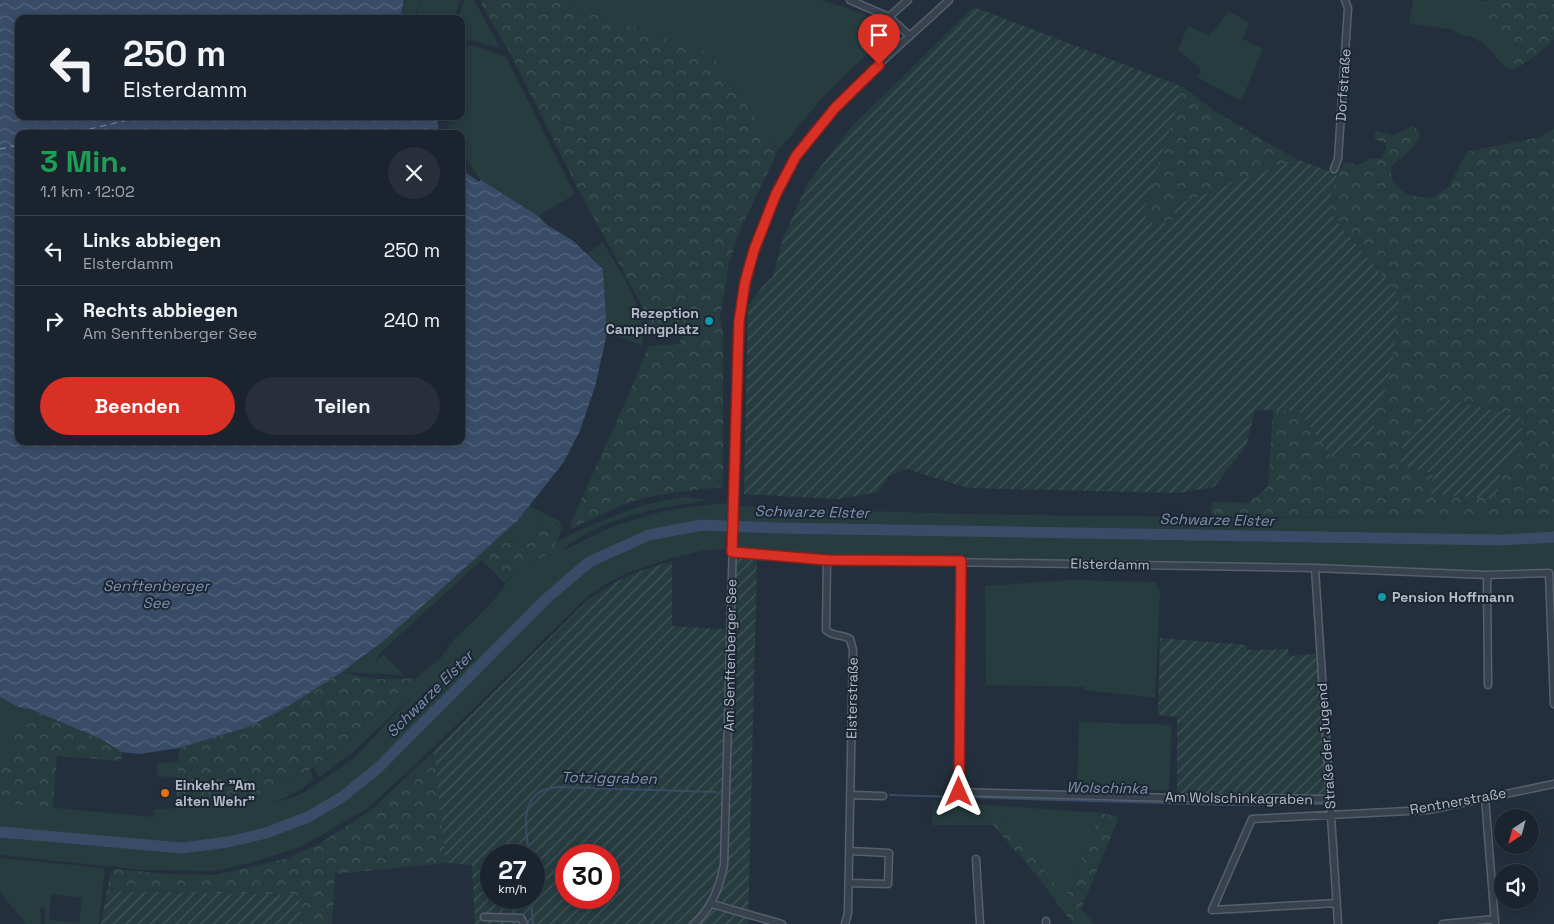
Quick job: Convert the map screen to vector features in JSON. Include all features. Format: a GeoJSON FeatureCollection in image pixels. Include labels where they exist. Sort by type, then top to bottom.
{"type":"FeatureCollection","features":[{"type":"Feature","properties":{"kind":"street"},"geometry":{"type":"LineString","coordinates":[[851,0],[889,17],[910,36]]}},
{"type":"Feature","properties":{"kind":"street"},"geometry":{"type":"LineString","coordinates":[[889,17],[908,0]]}},
{"type":"Feature","properties":{"kind":"street","name":"Am Senftenberger See"},"geometry":{"type":"LineString","coordinates":[[694,924],[712,904],[720,884],[724,865],[739,322],[745,282],[764,222],[796,156],[818,128],[867,76],[949,0]]}},
{"type":"Feature","properties":{"kind":"street","name":"Dorfstraße"},"geometry":{"type":"LineString","coordinates":[[1334,170],[1338,159],[1348,8],[1345,0]]}},
{"type":"Feature","properties":{"kind":"street","name":"Elsterdamm"},"geometry":{"type":"LineString","coordinates":[[732,552],[827,560],[1315,568],[1487,575],[1549,573],[1554,704]]}},
{"type":"Feature","properties":{"kind":"street","name":"Elsterstraße"},"geometry":{"type":"LineString","coordinates":[[827,560],[826,630],[832,635],[846,636],[850,639],[853,650],[850,851],[848,913],[845,924]]}},
{"type":"Feature","properties":{"kind":"street","name":"Am Wolschinkagraben"},"geometry":{"type":"LineString","coordinates":[[961,561],[959,792],[1173,798],[1330,799]]}},
{"type":"Feature","properties":{"kind":"street","name":"Straße der Jugend"},"geometry":{"type":"LineString","coordinates":[[1315,568],[1338,924]]}},
{"type":"Feature","properties":{"kind":"street"},"geometry":{"type":"LineString","coordinates":[[1487,575],[1488,686]]}},
{"type":"Feature","properties":{"kind":"street","name":"Rentnerstraße"},"geometry":{"type":"LineString","coordinates":[[1337,903],[1212,910],[1252,819],[1428,810],[1554,784]]}},
{"type":"Feature","properties":{"kind":"street"},"geometry":{"type":"LineString","coordinates":[[850,795],[883,796]]}},
{"type":"Feature","properties":{"kind":"street"},"geometry":{"type":"LineString","coordinates":[[1443,924],[1495,922],[1486,797]]}},
{"type":"Feature","properties":{"kind":"street"},"geometry":{"type":"LineString","coordinates":[[849,883],[888,884],[889,853],[850,851]]}},
{"type":"Feature","properties":{"kind":"street"},"geometry":{"type":"LineString","coordinates":[[976,859],[980,924]]}},
{"type":"Feature","properties":{"kind":"street"},"geometry":{"type":"LineString","coordinates":[[712,904],[782,924]]}},
{"type":"Feature","properties":{"kind":"street"},"geometry":{"type":"LineString","coordinates":[[484,917],[521,918],[524,924]]}},
{"type":"Feature","properties":{"kind":"green space"},"geometry":{"type":"Polygon","coordinates":[[[405,0],[420,0],[415,15],[402,15],[405,0]]]}},
{"type":"Feature","properties":{"kind":"green space"},"geometry":{"type":"Polygon","coordinates":[[[421,0],[460,0],[455,15],[416,15],[421,0]]]}},
{"type":"Feature","properties":{"kind":"green space"},"geometry":{"type":"Polygon","coordinates":[[[464,0],[474,0],[500,48],[465,40],[465,15],[459,15],[464,0]]]}},
{"type":"Feature","properties":{"kind":"green space"},"geometry":{"type":"Polygon","coordinates":[[[481,0],[571,0],[582,17],[585,15],[596,15],[712,54],[778,151],[741,228],[729,264],[720,317],[723,334],[723,487],[665,494],[631,502],[571,529],[571,522],[649,346],[680,344],[681,337],[666,325],[648,333],[647,315],[579,191],[511,55],[483,7],[481,0]]]}},
{"type":"Feature","properties":{"kind":"green space"},"geometry":{"type":"Polygon","coordinates":[[[571,0],[820,0],[848,8],[886,24],[889,17],[898,24],[822,98],[778,151],[712,54],[596,15],[585,15],[582,17],[571,0]]]}},
{"type":"Feature","properties":{"kind":"green space"},"geometry":{"type":"Polygon","coordinates":[[[1413,0],[1476,0],[1486,2],[1485,12],[1503,33],[1510,33],[1516,48],[1507,54],[1503,65],[1484,44],[1471,37],[1452,30],[1409,23],[1413,0]]]}},
{"type":"Feature","properties":{"kind":"green space"},"geometry":{"type":"Polygon","coordinates":[[[1486,0],[1554,0],[1554,39],[1535,57],[1518,67],[1512,70],[1503,65],[1507,54],[1516,47],[1510,33],[1503,33],[1494,29],[1485,12],[1486,0]]]}},
{"type":"Feature","properties":{"kind":"green space"},"geometry":{"type":"Polygon","coordinates":[[[974,7],[1183,87],[1143,213],[1156,226],[1176,219],[1173,206],[1296,159],[1337,174],[1331,194],[1333,217],[1399,295],[1392,365],[1371,437],[1332,458],[1299,411],[1255,410],[1246,446],[1214,487],[1178,493],[968,488],[906,469],[888,476],[878,492],[838,499],[744,494],[748,306],[763,286],[773,277],[783,238],[808,183],[853,125],[974,7]]]}},
{"type":"Feature","properties":{"kind":"green space"},"geometry":{"type":"Polygon","coordinates":[[[1229,11],[1250,23],[1243,39],[1263,49],[1241,101],[1197,77],[1201,69],[1178,51],[1188,25],[1209,36],[1229,11]]]}},
{"type":"Feature","properties":{"kind":"green space"},"geometry":{"type":"Polygon","coordinates":[[[465,45],[475,46],[506,57],[575,194],[538,216],[481,180],[465,158],[465,130],[450,130],[447,120],[465,120],[465,45]]]}},
{"type":"Feature","properties":{"kind":"green space"},"geometry":{"type":"Polygon","coordinates":[[[1183,87],[1216,112],[1296,159],[1174,206],[1176,219],[1156,226],[1143,213],[1183,87]]]}},
{"type":"Feature","properties":{"kind":"green space"},"geometry":{"type":"Polygon","coordinates":[[[1413,126],[1418,130],[1420,136],[1418,141],[1392,166],[1391,174],[1393,182],[1408,195],[1427,198],[1434,197],[1448,187],[1467,152],[1539,137],[1554,129],[1554,517],[1211,517],[1212,502],[1248,503],[1268,487],[1273,410],[1299,411],[1332,458],[1399,295],[1333,217],[1331,194],[1337,174],[1343,164],[1349,162],[1358,166],[1371,158],[1381,159],[1386,149],[1385,143],[1375,139],[1374,130],[1393,135],[1413,126]],[[1444,398],[1403,443],[1400,466],[1433,473],[1431,493],[1444,398]]]}},
{"type":"Feature","properties":{"kind":"green space"},"geometry":{"type":"Polygon","coordinates":[[[603,242],[637,305],[643,332],[642,345],[607,333],[603,269],[588,253],[603,242]]]}},
{"type":"Feature","properties":{"kind":"green space"},"geometry":{"type":"Polygon","coordinates":[[[1444,398],[1522,418],[1520,455],[1502,462],[1495,499],[1431,494],[1433,473],[1400,466],[1403,443],[1444,398]]]}},
{"type":"Feature","properties":{"kind":"green space"},"geometry":{"type":"Polygon","coordinates":[[[686,497],[709,500],[650,511],[611,522],[576,540],[560,552],[614,526],[664,511],[721,503],[727,504],[725,549],[702,551],[672,558],[627,573],[609,582],[587,597],[433,748],[368,808],[301,847],[250,863],[216,871],[142,870],[0,855],[0,803],[154,817],[155,809],[212,807],[263,793],[310,770],[314,780],[300,790],[272,804],[302,794],[354,758],[412,696],[352,753],[318,778],[314,768],[344,746],[413,678],[415,679],[440,659],[455,638],[476,619],[499,594],[508,580],[521,568],[544,557],[556,543],[575,532],[634,508],[686,497]]]}},
{"type":"Feature","properties":{"kind":"green space"},"geometry":{"type":"Polygon","coordinates":[[[529,506],[560,521],[562,528],[553,524],[543,523],[495,548],[381,652],[375,661],[384,655],[404,675],[342,672],[387,638],[518,520],[529,506]]]}},
{"type":"Feature","properties":{"kind":"green space"},"geometry":{"type":"Polygon","coordinates":[[[739,506],[931,513],[1124,516],[1554,517],[1554,572],[1487,575],[1315,568],[827,555],[738,549],[739,506]]]}},
{"type":"Feature","properties":{"kind":"green space"},"geometry":{"type":"Polygon","coordinates":[[[543,523],[553,524],[562,528],[556,543],[544,557],[521,568],[504,583],[482,560],[495,548],[543,523]]]}},
{"type":"Feature","properties":{"kind":"green space"},"geometry":{"type":"Polygon","coordinates":[[[735,557],[757,560],[748,924],[475,924],[472,865],[446,863],[434,751],[588,600],[608,586],[648,568],[672,561],[672,626],[734,630],[735,557]]]}},
{"type":"Feature","properties":{"kind":"green space"},"geometry":{"type":"Polygon","coordinates":[[[1070,580],[1155,582],[1160,591],[1155,698],[1085,690],[1084,687],[986,685],[985,586],[1070,580]]]}},
{"type":"Feature","properties":{"kind":"green space"},"geometry":{"type":"Polygon","coordinates":[[[1160,638],[1246,645],[1247,650],[1288,649],[1289,656],[1316,654],[1327,796],[1177,794],[1177,717],[1158,715],[1160,638]]]}},
{"type":"Feature","properties":{"kind":"green space"},"geometry":{"type":"Polygon","coordinates":[[[342,672],[377,679],[413,678],[344,746],[314,768],[263,793],[212,807],[176,808],[179,748],[248,727],[287,707],[342,672]]]}},
{"type":"Feature","properties":{"kind":"green space"},"geometry":{"type":"Polygon","coordinates":[[[0,697],[18,707],[30,709],[32,723],[25,725],[24,753],[0,751],[0,697]]]}},
{"type":"Feature","properties":{"kind":"green space"},"geometry":{"type":"Polygon","coordinates":[[[30,709],[101,739],[122,752],[121,761],[57,756],[53,808],[0,803],[0,751],[24,753],[15,742],[13,732],[14,728],[32,723],[30,709]]]}},
{"type":"Feature","properties":{"kind":"green space"},"geometry":{"type":"Polygon","coordinates":[[[1079,722],[1172,725],[1169,791],[1077,788],[1079,722]]]}},
{"type":"Feature","properties":{"kind":"green space"},"geometry":{"type":"Polygon","coordinates":[[[434,751],[446,863],[335,874],[332,924],[302,924],[299,895],[107,891],[110,874],[114,869],[168,874],[216,875],[288,858],[317,845],[370,811],[434,751]]]}},
{"type":"Feature","properties":{"kind":"green space"},"geometry":{"type":"Polygon","coordinates":[[[179,761],[178,778],[157,776],[157,764],[179,761]]]}},
{"type":"Feature","properties":{"kind":"green space"},"geometry":{"type":"Polygon","coordinates":[[[933,801],[1100,813],[1066,896],[1002,818],[993,825],[932,825],[933,801]]]}},
{"type":"Feature","properties":{"kind":"green space"},"geometry":{"type":"Polygon","coordinates":[[[1100,813],[1119,817],[1081,909],[1094,924],[1073,924],[1041,881],[993,825],[1002,818],[1066,896],[1100,813]]]}},
{"type":"Feature","properties":{"kind":"green space"},"geometry":{"type":"Polygon","coordinates":[[[0,858],[105,868],[99,924],[45,924],[45,908],[40,907],[41,924],[26,924],[0,892],[0,858]],[[51,894],[49,920],[79,923],[82,898],[51,894]]]}},
{"type":"Feature","properties":{"kind":"green space"},"geometry":{"type":"Polygon","coordinates":[[[107,891],[299,895],[302,924],[101,924],[107,891]]]}},
{"type":"Feature","properties":{"kind":"water","name":"Senftenberger See"},"geometry":{"type":"Polygon","coordinates":[[[0,0],[404,0],[401,15],[15,15],[15,120],[437,120],[439,130],[15,130],[15,445],[465,445],[465,172],[538,216],[547,225],[572,240],[603,269],[607,333],[595,387],[579,433],[563,463],[518,520],[387,638],[342,672],[287,707],[248,727],[179,748],[139,754],[122,752],[101,739],[30,709],[18,707],[0,697],[0,0]]]}},
{"type":"Feature","properties":{"kind":"waterway","name":"Schwarze Elster"},"geometry":{"type":"LineString","coordinates":[[0,832],[182,848],[228,842],[266,833],[308,817],[342,797],[377,769],[545,600],[589,562],[649,535],[702,525],[776,528],[1501,540],[1554,537]]}},
{"type":"Feature","properties":{"kind":"waterway","name":"Totziggraben"},"geometry":{"type":"LineString","coordinates":[[528,844],[527,811],[534,797],[543,790],[557,787],[716,792]]}},
{"type":"Feature","properties":{"kind":"waterway","name":"Wolschinka"},"geometry":{"type":"LineString","coordinates":[[890,795],[1232,805],[1322,804]]}},
{"type":"Feature","properties":{"kind":"waterway","name":"Totziggraben"},"geometry":{"type":"LineString","coordinates":[[532,909],[533,924]]}},
{"type":"Feature","properties":{"kind":"ferry route"},"geometry":{"type":"LineString","coordinates":[[85,130],[129,120]]}},
{"type":"Feature","properties":{"kind":"ferry route"},"geometry":{"type":"LineString","coordinates":[[0,149],[15,146]]}},
{"type":"Feature","properties":{"kind":"place","name":"Rezeption Campingplatz"},"geometry":{"type":"Point","coordinates":[709,321]}},
{"type":"Feature","properties":{"kind":"place","name":"Pension Hoffmann"},"geometry":{"type":"Point","coordinates":[1382,597]}},
{"type":"Feature","properties":{"kind":"place","name":"Einkehr \"Am alten Wehr\""},"geometry":{"type":"Point","coordinates":[165,793]}},
{"type":"Feature","properties":{"kind":"route"},"geometry":{"type":"LineString","coordinates":[[879,65],[835,108],[796,156],[776,194],[754,250],[745,282],[739,322],[732,552],[827,560],[961,561],[959,792]]}}]}
